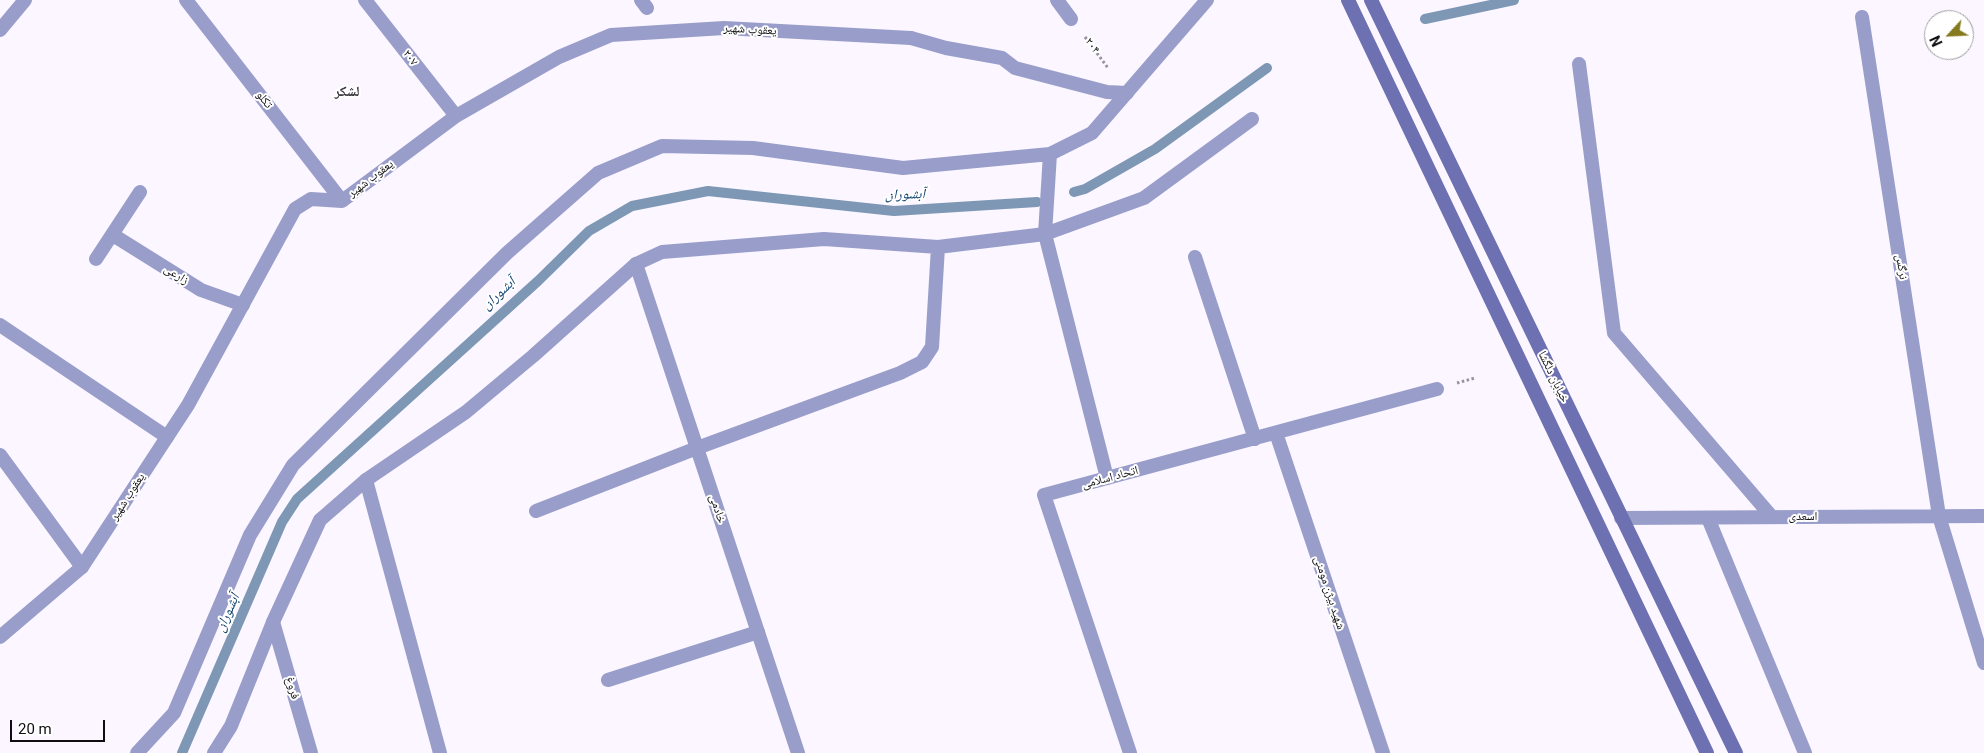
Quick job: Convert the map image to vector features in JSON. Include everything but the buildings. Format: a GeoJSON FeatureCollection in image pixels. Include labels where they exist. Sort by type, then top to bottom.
{"type":"FeatureCollection","features":[{"type":"Feature","properties":{"kind":"main road","name":"خیابان دلگشا"},"geometry":{"type":"LineString","coordinates":[[1348,0],[1705,752]]}},
{"type":"Feature","properties":{"kind":"main road","name":"خیابان دلگشا"},"geometry":{"type":"LineString","coordinates":[[1371,0],[1736,753]]}},
{"type":"Feature","properties":{"kind":"street"},"geometry":{"type":"LineString","coordinates":[[0,30],[26,0]]}},
{"type":"Feature","properties":{"kind":"street","name":"تکلو"},"geometry":{"type":"LineString","coordinates":[[186,0],[342,201]]}},
{"type":"Feature","properties":{"kind":"street","name":"۲۰۷"},"geometry":{"type":"LineString","coordinates":[[365,0],[456,116]]}},
{"type":"Feature","properties":{"kind":"street"},"geometry":{"type":"LineString","coordinates":[[1056,0],[1071,19]]}},
{"type":"Feature","properties":{"kind":"street"},"geometry":{"type":"LineString","coordinates":[[137,753],[174,713],[250,535],[293,465],[507,253],[598,173],[662,146],[753,148],[903,168],[1050,154],[1092,133],[1208,0]]}},
{"type":"Feature","properties":{"kind":"street","name":"نرگس"},"geometry":{"type":"LineString","coordinates":[[1862,17],[1939,516],[1984,663]]}},
{"type":"Feature","properties":{"kind":"street","name":"یعقوب شهیر"},"geometry":{"type":"LineString","coordinates":[[0,637],[82,567],[188,405],[295,210],[311,199],[342,201],[456,116],[558,58],[611,36],[724,28],[911,38],[946,48],[1002,58],[1015,68],[1107,92],[1127,93]]}},
{"type":"Feature","properties":{"kind":"street"},"geometry":{"type":"LineString","coordinates":[[1579,64],[1614,333],[1772,517]]}},
{"type":"Feature","properties":{"kind":"street"},"geometry":{"type":"LineString","coordinates":[[214,753],[231,726],[273,622],[320,520],[366,480],[466,412],[533,356],[636,264],[662,252],[824,239],[938,247],[1045,234],[1144,198],[1252,119]]}},
{"type":"Feature","properties":{"kind":"street"},"geometry":{"type":"LineString","coordinates":[[1050,154],[1045,234],[1107,478]]}},
{"type":"Feature","properties":{"kind":"street"},"geometry":{"type":"LineString","coordinates":[[96,259],[140,192]]}},
{"type":"Feature","properties":{"kind":"street","name":"زارعی"},"geometry":{"type":"LineString","coordinates":[[113,235],[200,290],[242,305]]}},
{"type":"Feature","properties":{"kind":"street"},"geometry":{"type":"LineString","coordinates":[[536,511],[697,448],[900,373],[922,362],[932,347],[938,247]]}},
{"type":"Feature","properties":{"kind":"street"},"geometry":{"type":"LineString","coordinates":[[1195,257],[1255,439]]}},
{"type":"Feature","properties":{"kind":"street","name":"خادمی"},"geometry":{"type":"LineString","coordinates":[[636,264],[798,753]]}},
{"type":"Feature","properties":{"kind":"street"},"geometry":{"type":"LineString","coordinates":[[0,325],[167,437]]}},
{"type":"Feature","properties":{"kind":"street","name":"اتحاد اسلامی"},"geometry":{"type":"LineString","coordinates":[[1130,753],[1044,495],[1437,389]]}},
{"type":"Feature","properties":{"kind":"street","name":"شهید بیژن مومنی"},"geometry":{"type":"LineString","coordinates":[[1276,433],[1382,753]]}},
{"type":"Feature","properties":{"kind":"street"},"geometry":{"type":"LineString","coordinates":[[0,454],[82,567]]}},
{"type":"Feature","properties":{"kind":"street"},"geometry":{"type":"LineString","coordinates":[[366,480],[440,753]]}},
{"type":"Feature","properties":{"kind":"street","name":"اسعدی"},"geometry":{"type":"LineString","coordinates":[[1621,518],[1984,516]]}},
{"type":"Feature","properties":{"kind":"street"},"geometry":{"type":"LineString","coordinates":[[1708,518],[1804,753]]}},
{"type":"Feature","properties":{"kind":"street","name":"فروغ"},"geometry":{"type":"LineString","coordinates":[[273,622],[311,753]]}},
{"type":"Feature","properties":{"kind":"street"},"geometry":{"type":"LineString","coordinates":[[608,680],[758,632]]}},
{"type":"Feature","properties":{"kind":"path","name":"۲۰۴"},"geometry":{"type":"LineString","coordinates":[[1071,19],[1127,93]]}},
{"type":"Feature","properties":{"kind":"waterway","name":"آبشوران"},"geometry":{"type":"LineString","coordinates":[[1425,19],[1514,0]]}},
{"type":"Feature","properties":{"kind":"waterway","name":"آبشوران"},"geometry":{"type":"LineString","coordinates":[[1074,192],[1085,189],[1155,149],[1267,68]]}},
{"type":"Feature","properties":{"kind":"waterway","name":"آبشوران"},"geometry":{"type":"LineString","coordinates":[[182,753],[282,522],[297,499],[538,281],[589,231],[632,206],[708,191],[894,211],[1037,202]]}},
{"type":"Feature","properties":{"kind":"district","name":"لشکر"},"geometry":{"type":"Point","coordinates":[347,92]}}]}
